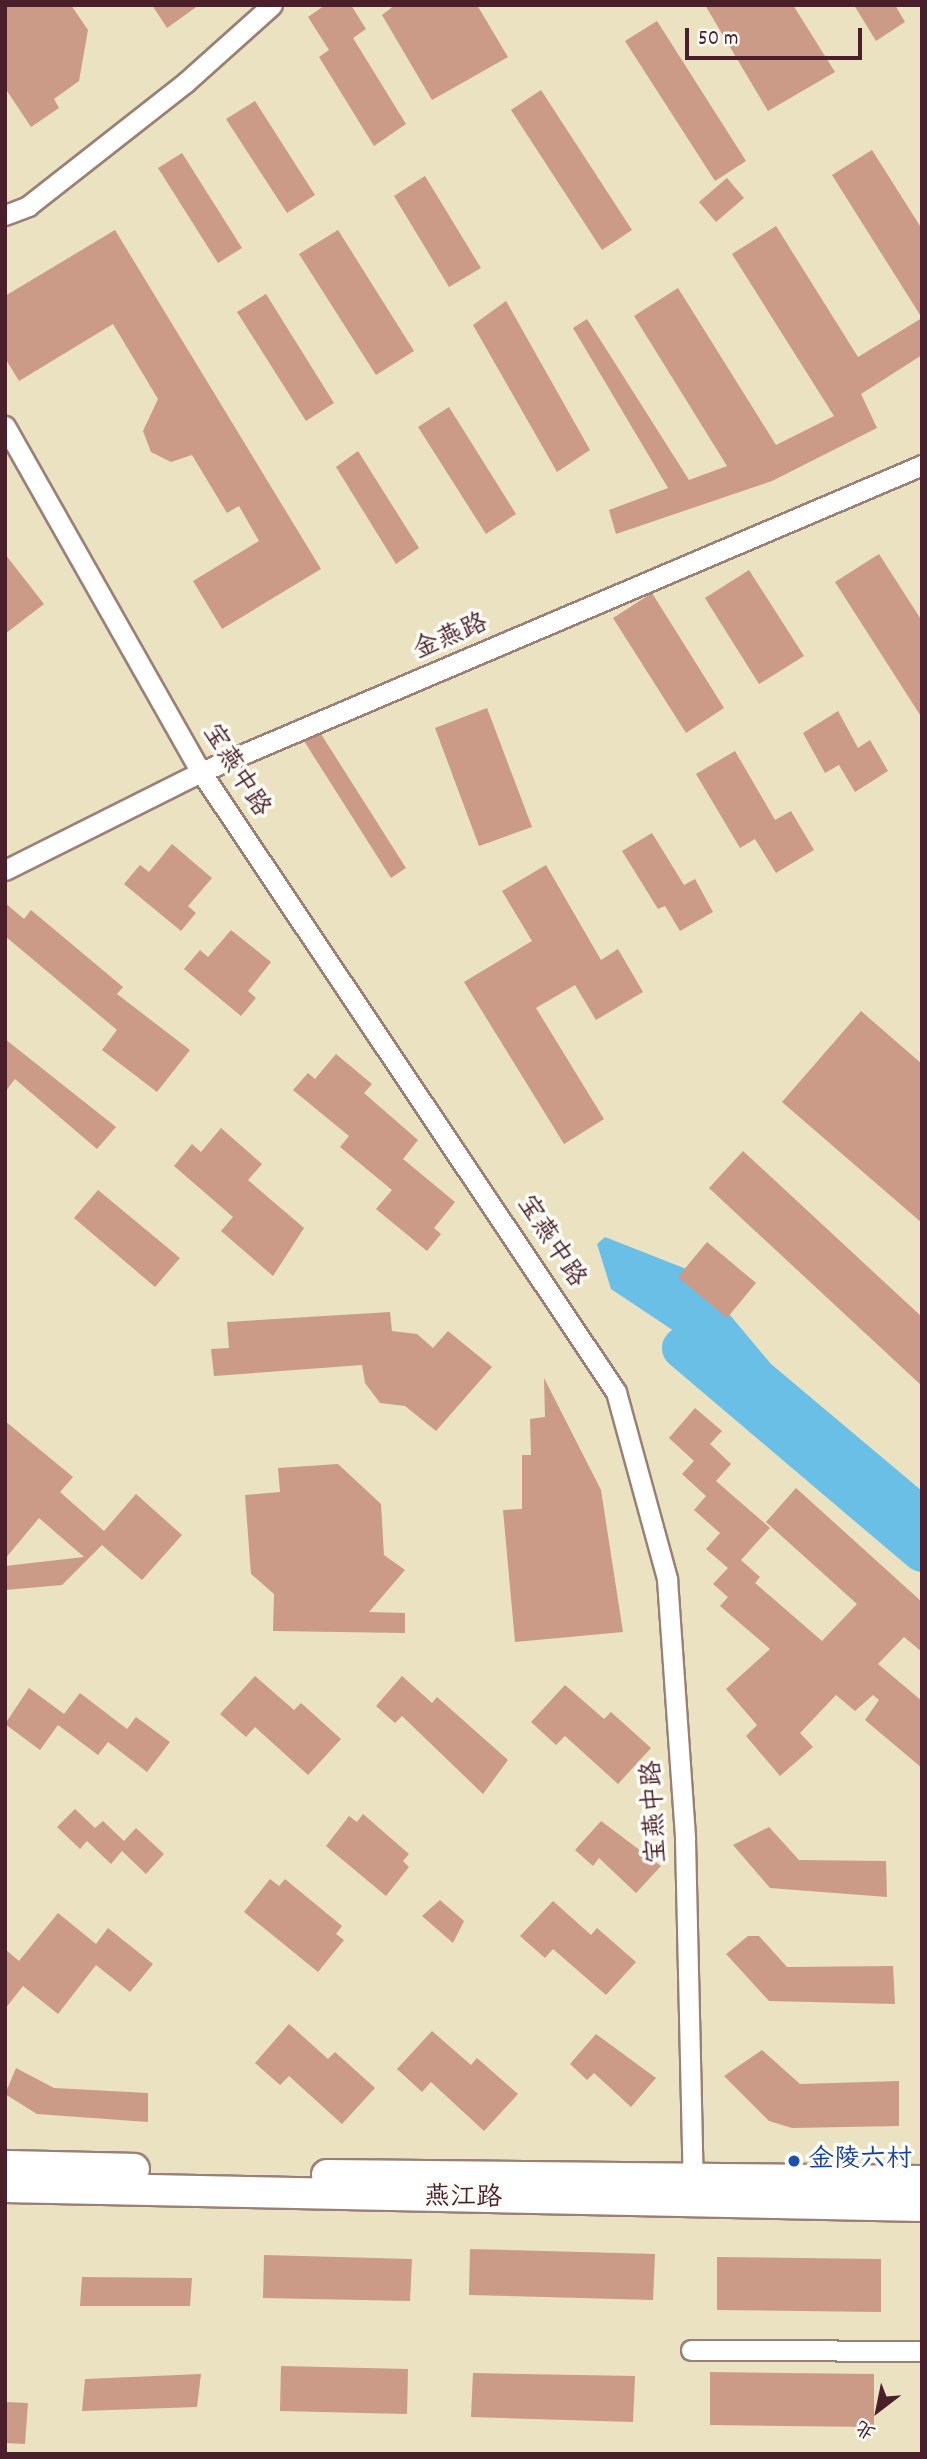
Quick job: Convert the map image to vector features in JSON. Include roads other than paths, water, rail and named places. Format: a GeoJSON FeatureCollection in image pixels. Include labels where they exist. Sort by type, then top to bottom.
{"type":"FeatureCollection","features":[{"type":"Feature","properties":{"kind":"main road"},"geometry":{"type":"LineString","coordinates":[[5,2166],[693,2192],[922,2181]]}},
{"type":"Feature","properties":{"kind":"main road","name":"燕江路"},"geometry":{"type":"LineString","coordinates":[[5,2187],[693,2192],[922,2206]]}},
{"type":"Feature","properties":{"kind":"street"},"geometry":{"type":"LineString","coordinates":[[5,215],[27,206],[186,82],[272,5]]}},
{"type":"Feature","properties":{"kind":"street","name":"宝燕中路"},"geometry":{"type":"LineString","coordinates":[[5,426],[201,772],[616,1392],[667,1579],[685,1839],[693,2192]]}},
{"type":"Feature","properties":{"kind":"street","name":"金燕路"},"geometry":{"type":"LineString","coordinates":[[5,870],[201,772],[922,464]]}},
{"type":"Feature","properties":{"kind":"street"},"geometry":{"type":"LineString","coordinates":[[691,2350],[922,2351]]}},
{"type":"Feature","properties":{"kind":"water"},"geometry":{"type":"Polygon","coordinates":[[[605,1237],[694,1272],[771,1364],[922,1491],[922,1537],[680,1335],[611,1289],[597,1244],[605,1237]]]}},
{"type":"Feature","properties":{"kind":"waterway"},"geometry":{"type":"LineString","coordinates":[[683,1348],[922,1551]]}},
{"type":"Feature","properties":{"kind":"place","name":"金陵六村"},"geometry":{"type":"Point","coordinates":[794,2161]}}]}
